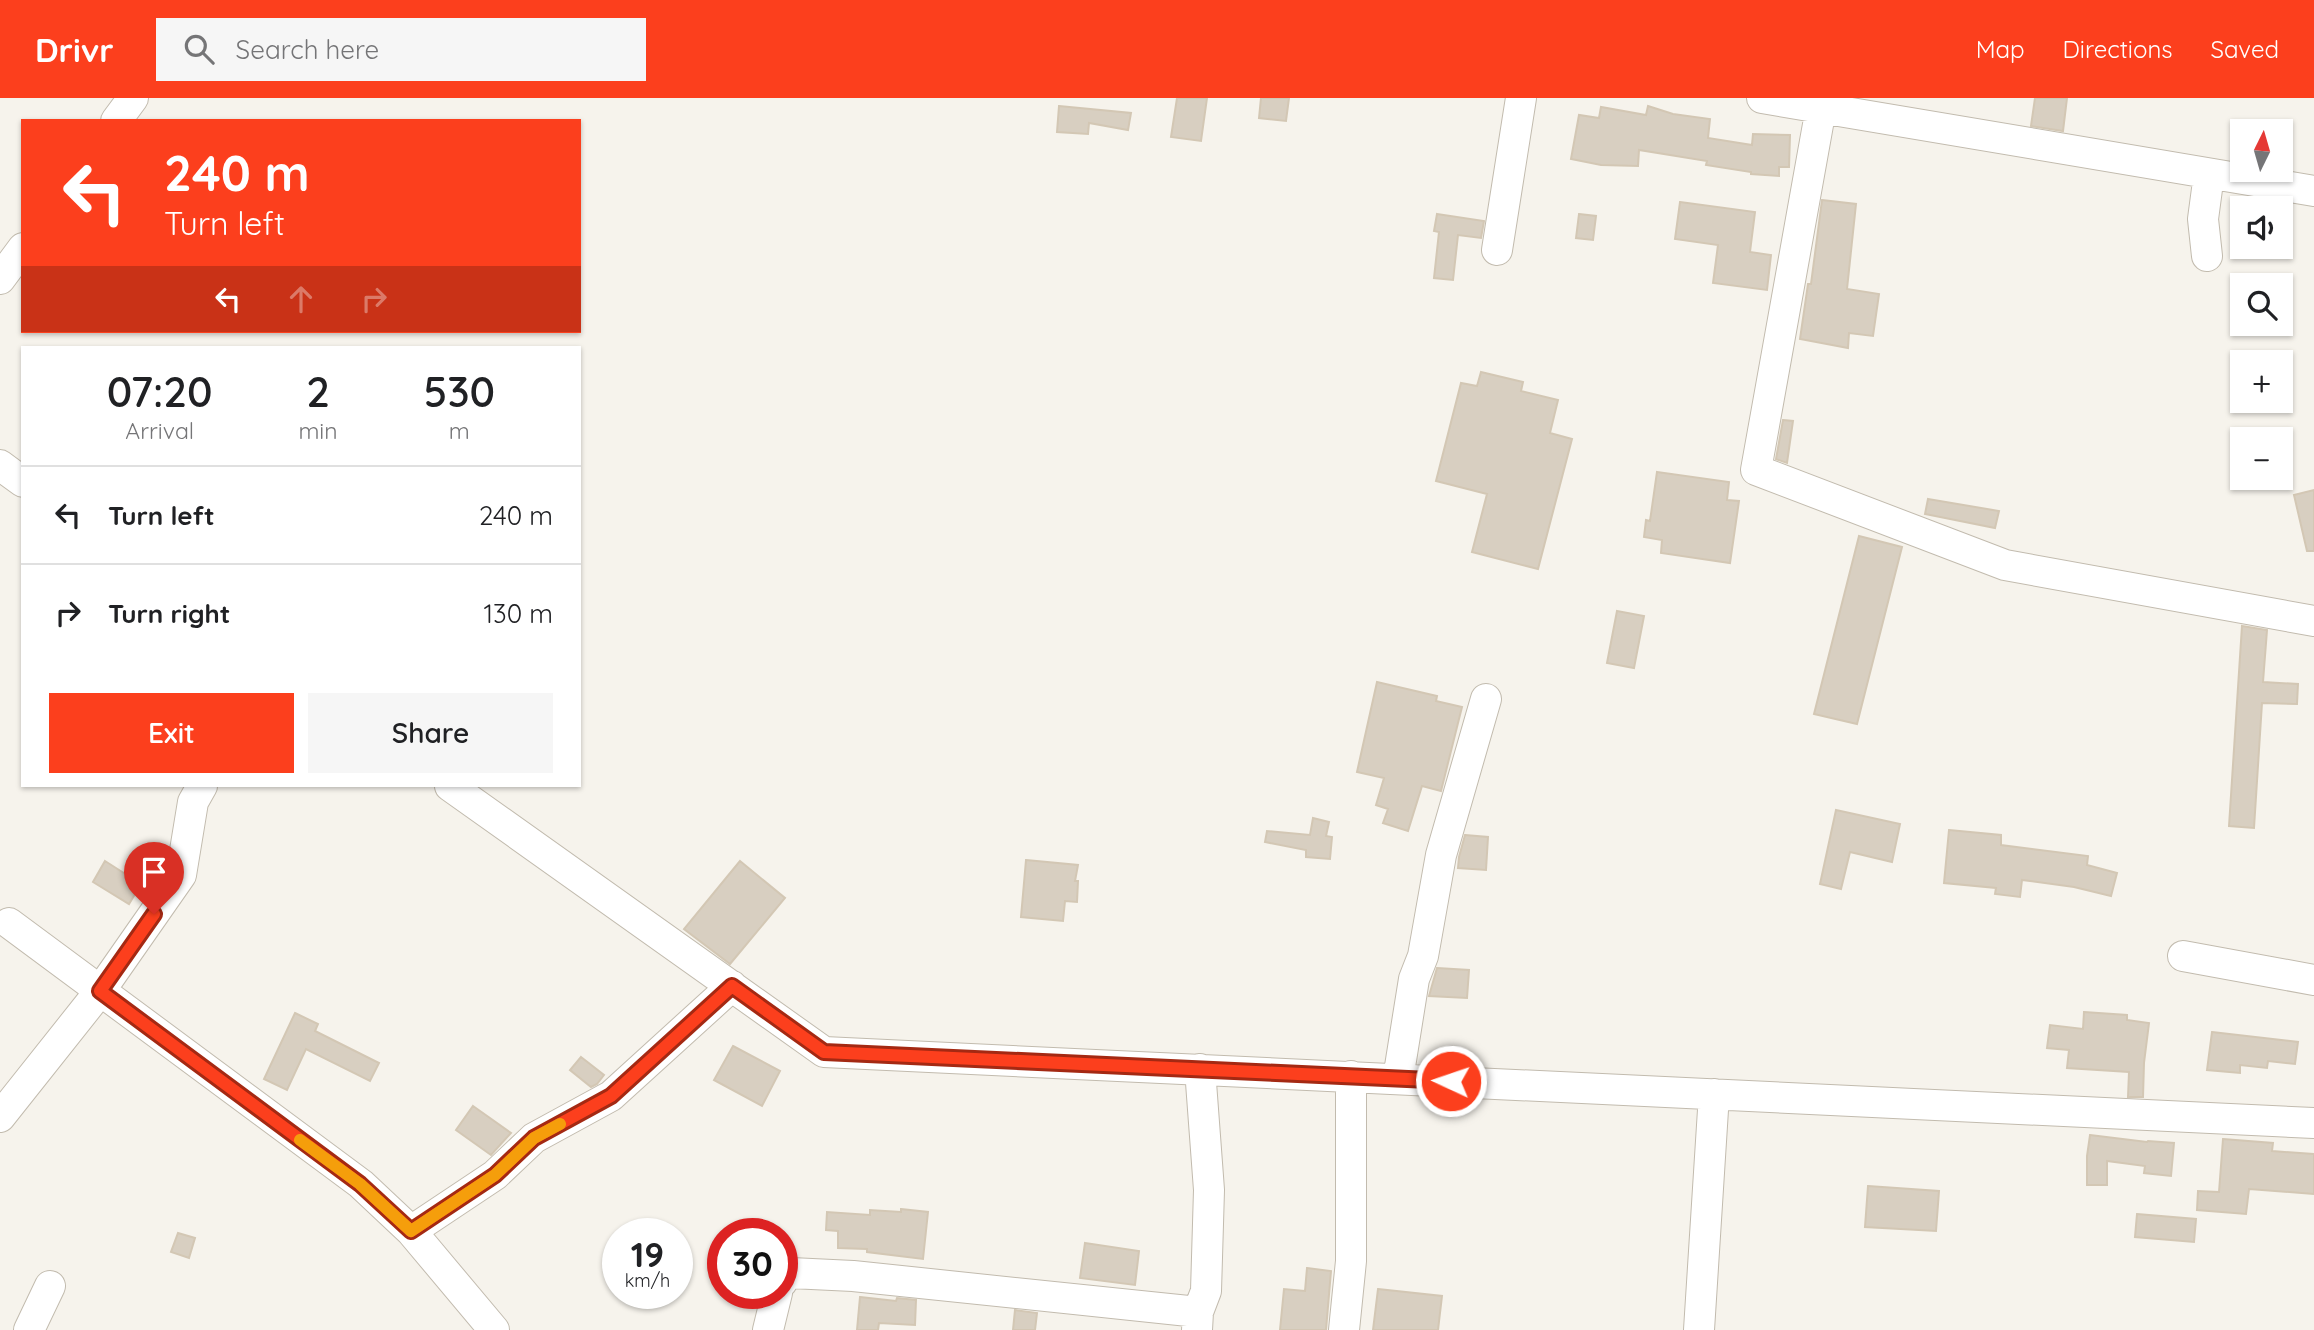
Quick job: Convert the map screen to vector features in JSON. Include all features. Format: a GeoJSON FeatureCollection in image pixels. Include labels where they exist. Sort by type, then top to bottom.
{"type":"FeatureCollection","features":[{"type":"Feature","properties":{"kind":"street"},"geometry":{"type":"LineString","coordinates":[[117,119],[133,98]]}},
{"type":"Feature","properties":{"kind":"street"},"geometry":{"type":"LineString","coordinates":[[1497,250],[1521,98]]}},
{"type":"Feature","properties":{"kind":"street"},"geometry":{"type":"LineString","coordinates":[[1762,98],[2314,191]]}},
{"type":"Feature","properties":{"kind":"street"},"geometry":{"type":"LineString","coordinates":[[1821,108],[1756,470],[2005,565],[2314,621]]}},
{"type":"Feature","properties":{"kind":"street"},"geometry":{"type":"LineString","coordinates":[[2207,256],[2203,219],[2209,174]]}},
{"type":"Feature","properties":{"kind":"street"},"geometry":{"type":"LineString","coordinates":[[0,279],[21,251]]}},
{"type":"Feature","properties":{"kind":"street"},"geometry":{"type":"LineString","coordinates":[[0,466],[21,481]]}},
{"type":"Feature","properties":{"kind":"street"},"geometry":{"type":"LineString","coordinates":[[1398,1079],[1414,979],[1423,956],[1441,855],[1486,699]]}},
{"type":"Feature","properties":{"kind":"street"},"geometry":{"type":"LineString","coordinates":[[2,1111],[100,991],[181,875],[193,802],[201,787]]}},
{"type":"Feature","properties":{"kind":"street"},"geometry":{"type":"LineString","coordinates":[[451,787],[824,1052],[2314,1123]]}},
{"type":"Feature","properties":{"kind":"street"},"geometry":{"type":"LineString","coordinates":[[9,923],[360,1184],[411,1231],[494,1330]]}},
{"type":"Feature","properties":{"kind":"street"},"geometry":{"type":"LineString","coordinates":[[2183,956],[2314,980]]}},
{"type":"Feature","properties":{"kind":"street"},"geometry":{"type":"LineString","coordinates":[[411,1231],[495,1175],[534,1138],[611,1096],[732,986]]}},
{"type":"Feature","properties":{"kind":"street"},"geometry":{"type":"LineString","coordinates":[[798,1273],[853,1276],[1198,1321],[1206,1291],[1209,1190],[1200,1069]]}},
{"type":"Feature","properties":{"kind":"street"},"geometry":{"type":"LineString","coordinates":[[1344,1330],[1351,1261],[1351,1076]]}},
{"type":"Feature","properties":{"kind":"street"},"geometry":{"type":"LineString","coordinates":[[1699,1330],[1714,1094]]}},
{"type":"Feature","properties":{"kind":"street"},"geometry":{"type":"LineString","coordinates":[[29,1330],[50,1286]]}},
{"type":"Feature","properties":{"kind":"street"},"geometry":{"type":"LineString","coordinates":[[768,1330],[773,1309]]}},
{"type":"Feature","properties":{"kind":"building"},"geometry":{"type":"Polygon","coordinates":[[[1177,98],[1207,98],[1201,141],[1171,137],[1177,98]]]}},
{"type":"Feature","properties":{"kind":"building"},"geometry":{"type":"Polygon","coordinates":[[[1261,98],[1289,98],[1286,121],[1259,118],[1261,98]]]}},
{"type":"Feature","properties":{"kind":"building"},"geometry":{"type":"Polygon","coordinates":[[[2035,98],[2067,98],[2063,131],[2031,126],[2035,98]]]}},
{"type":"Feature","properties":{"kind":"building"},"geometry":{"type":"Polygon","coordinates":[[[1059,106],[1131,113],[1128,130],[1089,123],[1088,134],[1057,132],[1059,106]]]}},
{"type":"Feature","properties":{"kind":"building"},"geometry":{"type":"Polygon","coordinates":[[[1648,106],[1673,114],[1710,119],[1708,138],[1752,145],[1753,134],[1790,135],[1789,167],[1779,167],[1779,176],[1751,174],[1706,165],[1707,161],[1639,150],[1638,166],[1601,165],[1571,159],[1579,115],[1599,118],[1601,107],[1646,115],[1648,106]]]}},
{"type":"Feature","properties":{"kind":"building"},"geometry":{"type":"Polygon","coordinates":[[[1822,200],[1856,204],[1847,289],[1879,294],[1873,336],[1849,333],[1848,348],[1800,339],[1808,284],[1811,284],[1822,200]]]}},
{"type":"Feature","properties":{"kind":"building"},"geometry":{"type":"Polygon","coordinates":[[[1680,202],[1755,212],[1750,252],[1771,255],[1767,290],[1713,283],[1718,245],[1675,239],[1680,202]]]}},
{"type":"Feature","properties":{"kind":"building"},"geometry":{"type":"Polygon","coordinates":[[[1437,214],[1484,221],[1481,238],[1458,235],[1453,280],[1434,278],[1439,232],[1434,231],[1437,214]]]}},
{"type":"Feature","properties":{"kind":"building"},"geometry":{"type":"Polygon","coordinates":[[[1579,214],[1596,216],[1593,240],[1576,238],[1579,214]]]}},
{"type":"Feature","properties":{"kind":"building"},"geometry":{"type":"Polygon","coordinates":[[[1481,372],[1523,382],[1521,391],[1558,400],[1550,433],[1572,439],[1538,569],[1472,552],[1487,494],[1436,481],[1461,383],[1477,386],[1481,372]]]}},
{"type":"Feature","properties":{"kind":"building"},"geometry":{"type":"Polygon","coordinates":[[[1783,420],[1793,421],[1787,463],[1776,459],[1783,420]]]}},
{"type":"Feature","properties":{"kind":"building"},"geometry":{"type":"Polygon","coordinates":[[[1657,472],[1729,482],[1727,500],[1739,501],[1730,563],[1661,553],[1662,540],[1644,537],[1646,520],[1650,521],[1657,472]]]}},
{"type":"Feature","properties":{"kind":"building"},"geometry":{"type":"Polygon","coordinates":[[[2314,490],[2314,551],[2307,551],[2294,495],[2314,490]]]}},
{"type":"Feature","properties":{"kind":"building"},"geometry":{"type":"Polygon","coordinates":[[[1928,499],[1999,511],[1995,528],[1925,514],[1928,499]]]}},
{"type":"Feature","properties":{"kind":"building"},"geometry":{"type":"Polygon","coordinates":[[[1859,536],[1902,547],[1857,724],[1814,714],[1859,536]]]}},
{"type":"Feature","properties":{"kind":"building"},"geometry":{"type":"Polygon","coordinates":[[[1617,611],[1644,616],[1634,668],[1607,663],[1617,611]]]}},
{"type":"Feature","properties":{"kind":"building"},"geometry":{"type":"Polygon","coordinates":[[[2242,626],[2267,630],[2263,682],[2298,684],[2297,704],[2262,703],[2254,828],[2229,826],[2242,626]]]}},
{"type":"Feature","properties":{"kind":"building"},"geometry":{"type":"Polygon","coordinates":[[[1377,682],[1437,696],[1436,701],[1462,707],[1441,791],[1422,786],[1408,831],[1383,823],[1388,809],[1376,805],[1384,778],[1357,772],[1377,682]]]}},
{"type":"Feature","properties":{"kind":"building"},"geometry":{"type":"Polygon","coordinates":[[[1836,810],[1900,824],[1892,862],[1850,852],[1841,889],[1820,884],[1836,810]]]}},
{"type":"Feature","properties":{"kind":"building"},"geometry":{"type":"Polygon","coordinates":[[[1313,818],[1329,822],[1326,836],[1332,837],[1330,859],[1306,857],[1306,850],[1265,842],[1267,831],[1310,835],[1313,818]]]}},
{"type":"Feature","properties":{"kind":"building"},"geometry":{"type":"Polygon","coordinates":[[[1949,830],[2001,835],[2001,845],[2088,856],[2087,865],[2117,873],[2111,896],[2074,887],[2022,880],[2020,897],[1995,894],[1996,888],[1944,883],[1949,830]]]}},
{"type":"Feature","properties":{"kind":"building"},"geometry":{"type":"Polygon","coordinates":[[[1465,835],[1488,837],[1486,870],[1458,868],[1465,835]]]}},
{"type":"Feature","properties":{"kind":"building"},"geometry":{"type":"Polygon","coordinates":[[[1026,860],[1078,865],[1075,881],[1078,881],[1077,902],[1065,901],[1063,921],[1021,917],[1026,860]]]}},
{"type":"Feature","properties":{"kind":"building"},"geometry":{"type":"Polygon","coordinates":[[[105,861],[141,884],[129,904],[93,882],[105,861]]]}},
{"type":"Feature","properties":{"kind":"building"},"geometry":{"type":"Polygon","coordinates":[[[740,861],[785,898],[730,964],[684,929],[740,861]]]}},
{"type":"Feature","properties":{"kind":"building"},"geometry":{"type":"Polygon","coordinates":[[[1437,968],[1469,970],[1467,998],[1429,996],[1437,968]]]}},
{"type":"Feature","properties":{"kind":"building"},"geometry":{"type":"Polygon","coordinates":[[[2084,1012],[2127,1015],[2127,1020],[2149,1023],[2143,1097],[2128,1097],[2129,1072],[2067,1068],[2069,1050],[2047,1048],[2050,1025],[2083,1029],[2084,1012]]]}},
{"type":"Feature","properties":{"kind":"building"},"geometry":{"type":"Polygon","coordinates":[[[295,1013],[318,1024],[315,1031],[379,1063],[370,1081],[306,1049],[287,1090],[264,1079],[295,1013]]]}},
{"type":"Feature","properties":{"kind":"building"},"geometry":{"type":"Polygon","coordinates":[[[2212,1032],[2298,1042],[2295,1064],[2268,1061],[2267,1068],[2240,1065],[2240,1073],[2207,1070],[2212,1032]]]}},
{"type":"Feature","properties":{"kind":"building"},"geometry":{"type":"Polygon","coordinates":[[[733,1046],[780,1071],[762,1106],[714,1080],[733,1046]]]}},
{"type":"Feature","properties":{"kind":"building"},"geometry":{"type":"Polygon","coordinates":[[[581,1057],[604,1075],[591,1087],[570,1070],[581,1057]]]}},
{"type":"Feature","properties":{"kind":"building"},"geometry":{"type":"Polygon","coordinates":[[[473,1106],[511,1133],[491,1155],[456,1130],[473,1106]]]}},
{"type":"Feature","properties":{"kind":"building"},"geometry":{"type":"Polygon","coordinates":[[[2090,1135],[2174,1143],[2171,1176],[2144,1173],[2145,1166],[2107,1161],[2107,1185],[2087,1185],[2090,1135]]]}},
{"type":"Feature","properties":{"kind":"building"},"geometry":{"type":"Polygon","coordinates":[[[2223,1139],[2273,1143],[2272,1151],[2314,1154],[2314,1194],[2249,1189],[2246,1214],[2197,1210],[2198,1191],[2219,1192],[2223,1139]]]}},
{"type":"Feature","properties":{"kind":"building"},"geometry":{"type":"Polygon","coordinates":[[[1868,1186],[1939,1191],[1936,1231],[1865,1227],[1868,1186]]]}},
{"type":"Feature","properties":{"kind":"building"},"geometry":{"type":"Polygon","coordinates":[[[901,1209],[928,1212],[923,1259],[867,1252],[867,1249],[838,1248],[838,1231],[826,1230],[827,1212],[870,1215],[870,1210],[901,1212],[901,1209]]]}},
{"type":"Feature","properties":{"kind":"building"},"geometry":{"type":"Polygon","coordinates":[[[2137,1214],[2196,1219],[2194,1242],[2135,1237],[2137,1214]]]}},
{"type":"Feature","properties":{"kind":"building"},"geometry":{"type":"Polygon","coordinates":[[[178,1233],[195,1238],[189,1258],[171,1252],[178,1233]]]}},
{"type":"Feature","properties":{"kind":"building"},"geometry":{"type":"Polygon","coordinates":[[[1085,1243],[1139,1251],[1135,1285],[1080,1278],[1085,1243]]]}},
{"type":"Feature","properties":{"kind":"building"},"geometry":{"type":"Polygon","coordinates":[[[1307,1268],[1331,1271],[1326,1330],[1280,1330],[1284,1289],[1305,1291],[1307,1268]]]}},
{"type":"Feature","properties":{"kind":"building"},"geometry":{"type":"Polygon","coordinates":[[[1378,1289],[1442,1296],[1438,1330],[1373,1330],[1378,1289]]]}},
{"type":"Feature","properties":{"kind":"building"},"geometry":{"type":"Polygon","coordinates":[[[860,1297],[916,1300],[915,1325],[879,1323],[878,1330],[857,1330],[860,1297]]]}},
{"type":"Feature","properties":{"kind":"building"},"geometry":{"type":"Polygon","coordinates":[[[1015,1310],[1037,1313],[1035,1330],[1013,1330],[1015,1310]]]}},
{"type":"Feature","properties":{"kind":"slow traffic"},"geometry":{"type":"LineString","coordinates":[[300,1140],[360,1184],[411,1231],[495,1175],[534,1138],[560,1124]]}},
{"type":"Feature","properties":{"kind":"route"},"geometry":{"type":"LineString","coordinates":[[154,914],[100,991],[360,1184],[411,1231],[495,1175],[534,1138],[611,1096],[732,986],[824,1052],[1451,1081]]}}]}
